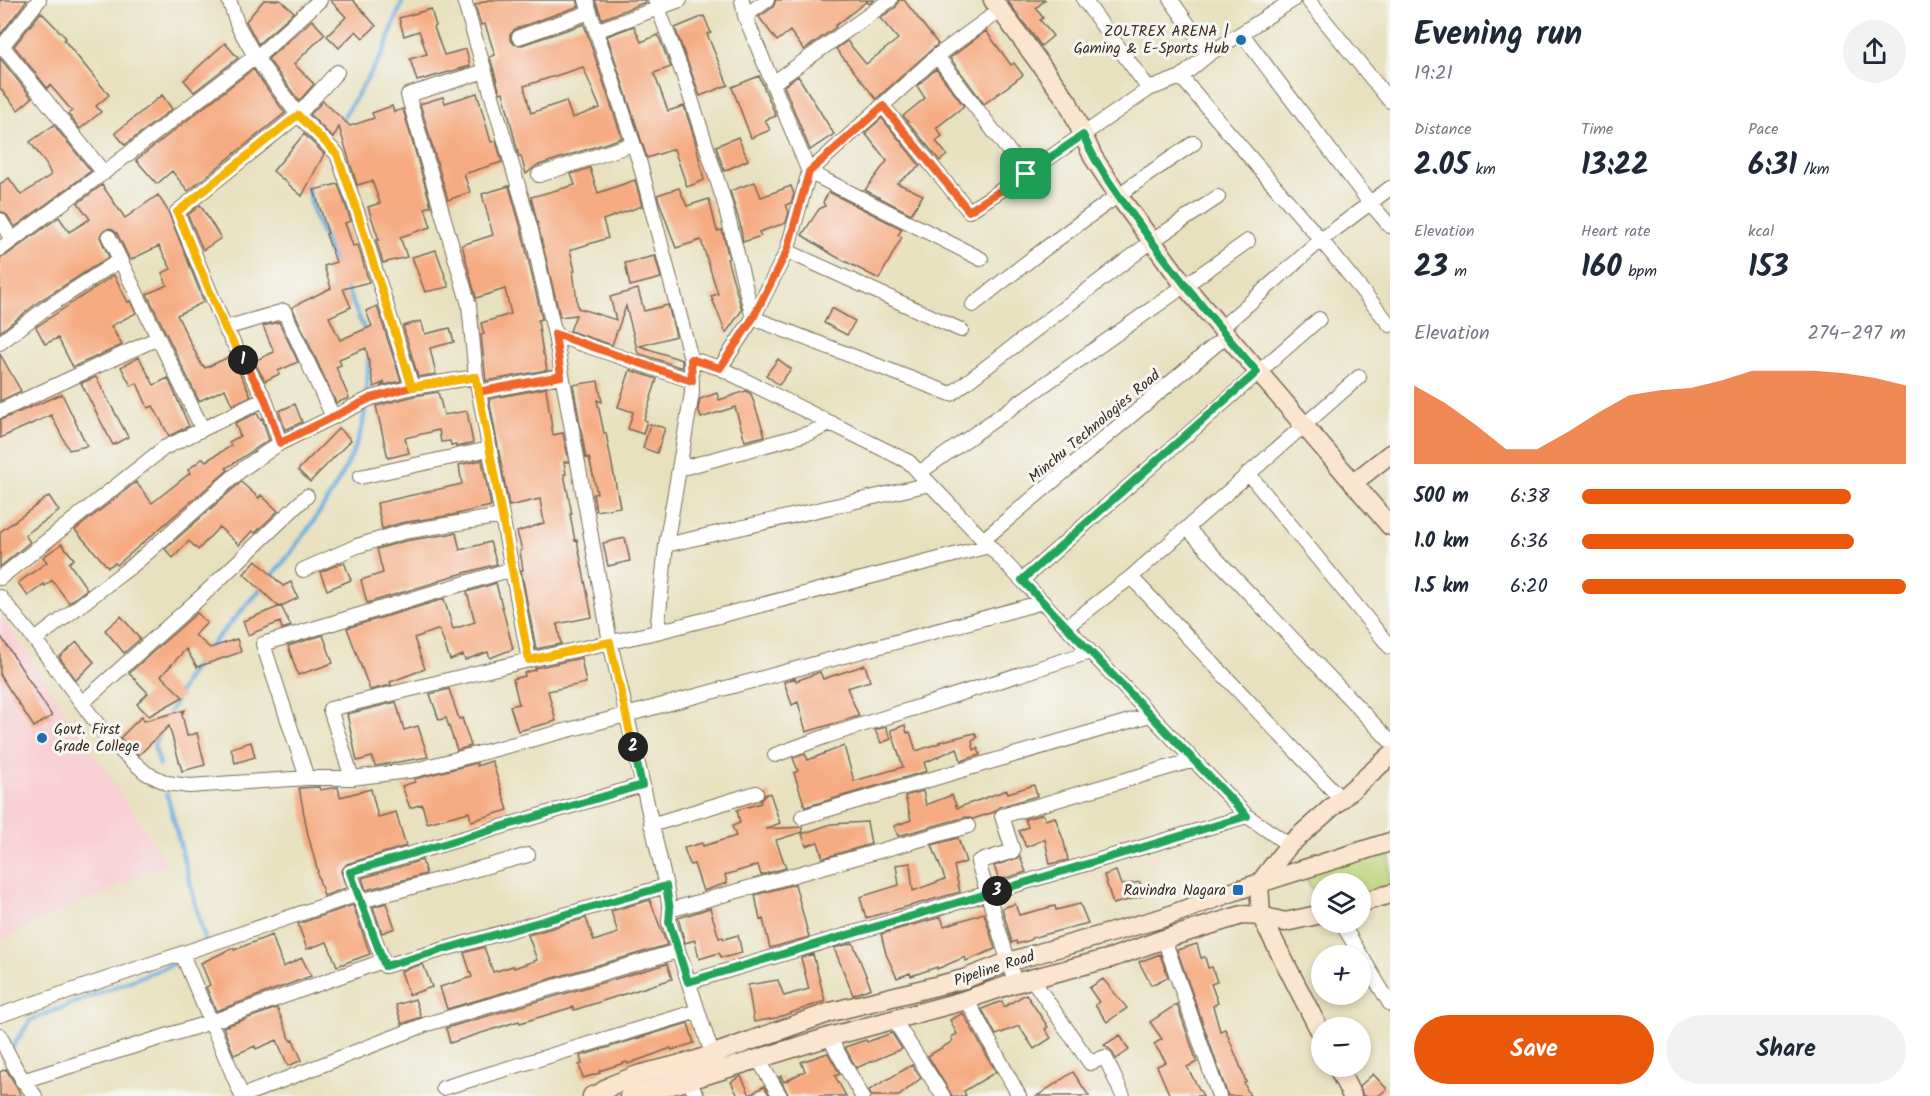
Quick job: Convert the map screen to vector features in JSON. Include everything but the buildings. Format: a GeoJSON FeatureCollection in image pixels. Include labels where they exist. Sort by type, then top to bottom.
{"type":"FeatureCollection","features":[{"type":"Feature","properties":{"kind":"main road"},"geometry":{"type":"LineString","coordinates":[[997,5],[1068,102],[1093,157],[1118,195],[1185,286],[1390,526]]}},
{"type":"Feature","properties":{"kind":"main road"},"geometry":{"type":"LineString","coordinates":[[1353,483],[1390,454]]}},
{"type":"Feature","properties":{"kind":"main road"},"geometry":{"type":"LineString","coordinates":[[1313,1017],[1261,916],[1259,884],[1289,845],[1390,756]]}},
{"type":"Feature","properties":{"kind":"main road","name":"Pipeline Road"},"geometry":{"type":"LineString","coordinates":[[605,1093],[638,1075],[712,1054],[831,1012],[964,979],[1008,962],[1162,918],[1390,842]]}},
{"type":"Feature","properties":{"kind":"main road"},"geometry":{"type":"LineString","coordinates":[[1371,900],[1390,894]]}},
{"type":"Feature","properties":{"kind":"main road","name":"Pipeline Road"},"geometry":{"type":"LineString","coordinates":[[629,1096],[692,1088],[758,1059],[829,1037],[967,1000],[1023,981],[1111,958],[1242,915],[1261,916],[1285,922],[1311,916]]}},
{"type":"Feature","properties":{"kind":"main road"},"geometry":{"type":"LineString","coordinates":[[1342,1077],[1352,1096]]}},
{"type":"Feature","properties":{"kind":"street"},"geometry":{"type":"LineString","coordinates":[[39,0],[1,48],[104,173]]}},
{"type":"Feature","properties":{"kind":"street"},"geometry":{"type":"LineString","coordinates":[[229,0],[238,26],[255,58],[298,115],[337,154],[362,225],[412,387]]}},
{"type":"Feature","properties":{"kind":"street"},"geometry":{"type":"LineString","coordinates":[[0,249],[255,58],[320,0]]}},
{"type":"Feature","properties":{"kind":"street"},"geometry":{"type":"LineString","coordinates":[[464,0],[531,230],[555,334],[610,642],[666,886],[670,910],[669,922],[712,1054]]}},
{"type":"Feature","properties":{"kind":"street"},"geometry":{"type":"LineString","coordinates":[[596,31],[656,4],[680,0]]}},
{"type":"Feature","properties":{"kind":"street"},"geometry":{"type":"LineString","coordinates":[[742,0],[745,16],[809,172],[981,259]]}},
{"type":"Feature","properties":{"kind":"street"},"geometry":{"type":"LineString","coordinates":[[745,16],[767,0]]}},
{"type":"Feature","properties":{"kind":"street"},"geometry":{"type":"LineString","coordinates":[[773,83],[890,0]]}},
{"type":"Feature","properties":{"kind":"street"},"geometry":{"type":"LineString","coordinates":[[1084,0],[1149,89]]}},
{"type":"Feature","properties":{"kind":"street"},"geometry":{"type":"LineString","coordinates":[[1171,0],[1209,54]]}},
{"type":"Feature","properties":{"kind":"street"},"geometry":{"type":"LineString","coordinates":[[883,106],[969,211],[1149,89],[1181,77],[1209,54],[1293,0]]}},
{"type":"Feature","properties":{"kind":"street"},"geometry":{"type":"LineString","coordinates":[[1308,0],[1390,101]]}},
{"type":"Feature","properties":{"kind":"street"},"geometry":{"type":"LineString","coordinates":[[656,4],[684,77],[723,201],[753,318]]}},
{"type":"Feature","properties":{"kind":"street"},"geometry":{"type":"LineString","coordinates":[[720,368],[753,318],[787,251],[809,172],[997,5]]}},
{"type":"Feature","properties":{"kind":"street"},"geometry":{"type":"LineString","coordinates":[[519,37],[588,6],[633,144],[691,359],[692,393],[666,545],[657,632]]}},
{"type":"Feature","properties":{"kind":"street"},"geometry":{"type":"LineString","coordinates":[[1242,34],[1390,226]]}},
{"type":"Feature","properties":{"kind":"street"},"geometry":{"type":"LineString","coordinates":[[937,56],[1026,174]]}},
{"type":"Feature","properties":{"kind":"street"},"geometry":{"type":"LineString","coordinates":[[485,71],[408,95],[469,305],[478,392],[529,660]]}},
{"type":"Feature","properties":{"kind":"street"},"geometry":{"type":"LineString","coordinates":[[280,443],[265,399],[225,328],[177,212],[298,115],[337,72]]}},
{"type":"Feature","properties":{"kind":"street"},"geometry":{"type":"LineString","coordinates":[[1181,77],[1321,240],[1390,325]]}},
{"type":"Feature","properties":{"kind":"street"},"geometry":{"type":"LineString","coordinates":[[973,305],[1011,273],[1194,143]]}},
{"type":"Feature","properties":{"kind":"street"},"geometry":{"type":"LineString","coordinates":[[539,176],[633,144]]}},
{"type":"Feature","properties":{"kind":"street","name":"Minchu Technologies Road"},"geometry":{"type":"LineString","coordinates":[[986,543],[1223,333],[1321,240],[1390,188]]}},
{"type":"Feature","properties":{"kind":"street"},"geometry":{"type":"LineString","coordinates":[[753,318],[951,394],[1152,242],[1218,197]]}},
{"type":"Feature","properties":{"kind":"street"},"geometry":{"type":"LineString","coordinates":[[0,220],[12,240]]}},
{"type":"Feature","properties":{"kind":"street"},"geometry":{"type":"LineString","coordinates":[[109,237],[202,428]]}},
{"type":"Feature","properties":{"kind":"street"},"geometry":{"type":"LineString","coordinates":[[919,473],[1248,241]]}},
{"type":"Feature","properties":{"kind":"street"},"geometry":{"type":"LineString","coordinates":[[787,251],[961,330]]}},
{"type":"Feature","properties":{"kind":"street"},"geometry":{"type":"LineString","coordinates":[[0,344],[46,308],[120,260]]}},
{"type":"Feature","properties":{"kind":"street"},"geometry":{"type":"LineString","coordinates":[[225,328],[284,311],[333,417]]}},
{"type":"Feature","properties":{"kind":"street"},"geometry":{"type":"LineString","coordinates":[[1022,580],[1319,319]]}},
{"type":"Feature","properties":{"kind":"street"},"geometry":{"type":"LineString","coordinates":[[555,334],[692,381]]}},
{"type":"Feature","properties":{"kind":"street"},"geometry":{"type":"LineString","coordinates":[[0,411],[158,338]]}},
{"type":"Feature","properties":{"kind":"street"},"geometry":{"type":"LineString","coordinates":[[691,359],[720,368],[909,462],[1247,816],[1289,845]]}},
{"type":"Feature","properties":{"kind":"street"},"geometry":{"type":"LineString","coordinates":[[478,392],[561,376]]}},
{"type":"Feature","properties":{"kind":"street"},"geometry":{"type":"LineString","coordinates":[[34,640],[138,561],[241,470],[280,443],[371,398],[412,387],[476,377]]}},
{"type":"Feature","properties":{"kind":"street"},"geometry":{"type":"LineString","coordinates":[[1066,627],[1131,577],[1359,377]]}},
{"type":"Feature","properties":{"kind":"street"},"geometry":{"type":"LineString","coordinates":[[0,578],[164,448],[265,399]]}},
{"type":"Feature","properties":{"kind":"street"},"geometry":{"type":"LineString","coordinates":[[679,469],[810,433],[832,423]]}},
{"type":"Feature","properties":{"kind":"street"},"geometry":{"type":"LineString","coordinates":[[360,477],[489,449]]}},
{"type":"Feature","properties":{"kind":"street"},"geometry":{"type":"LineString","coordinates":[[1248,473],[1390,647]]}},
{"type":"Feature","properties":{"kind":"street"},"geometry":{"type":"LineString","coordinates":[[666,545],[930,484]]}},
{"type":"Feature","properties":{"kind":"street"},"geometry":{"type":"LineString","coordinates":[[82,703],[202,596],[307,496]]}},
{"type":"Feature","properties":{"kind":"street"},"geometry":{"type":"LineString","coordinates":[[303,570],[357,546],[403,532],[502,516]]}},
{"type":"Feature","properties":{"kind":"street"},"geometry":{"type":"LineString","coordinates":[[1187,528],[1390,741]]}},
{"type":"Feature","properties":{"kind":"street"},"geometry":{"type":"LineString","coordinates":[[352,778],[330,709],[529,660],[657,632],[986,543]]}},
{"type":"Feature","properties":{"kind":"street"},"geometry":{"type":"LineString","coordinates":[[307,778],[263,644],[512,569]]}},
{"type":"Feature","properties":{"kind":"street"},"geometry":{"type":"LineString","coordinates":[[1131,577],[1341,799]]}},
{"type":"Feature","properties":{"kind":"street"},"geometry":{"type":"LineString","coordinates":[[0,597],[110,741],[146,773],[167,783],[189,786],[307,778],[352,778],[424,768],[1043,603]]}},
{"type":"Feature","properties":{"kind":"street"},"geometry":{"type":"LineString","coordinates":[[775,755],[827,736],[1090,652]]}},
{"type":"Feature","properties":{"kind":"street"},"geometry":{"type":"LineString","coordinates":[[802,816],[1150,715]]}},
{"type":"Feature","properties":{"kind":"street"},"geometry":{"type":"LineString","coordinates":[[1123,1096],[1106,1057],[1090,1063],[1008,962],[978,862],[1013,851],[1002,816],[1194,760]]}},
{"type":"Feature","properties":{"kind":"street"},"geometry":{"type":"LineString","coordinates":[[642,785],[350,872],[385,966],[666,886]]}},
{"type":"Feature","properties":{"kind":"street"},"geometry":{"type":"LineString","coordinates":[[651,825],[756,793]]}},
{"type":"Feature","properties":{"kind":"street"},"geometry":{"type":"LineString","coordinates":[[688,982],[1247,816]]}},
{"type":"Feature","properties":{"kind":"street"},"geometry":{"type":"LineString","coordinates":[[670,910],[968,826]]}},
{"type":"Feature","properties":{"kind":"street"},"geometry":{"type":"LineString","coordinates":[[0,1015],[359,897],[528,855]]}},
{"type":"Feature","properties":{"kind":"street"},"geometry":{"type":"LineString","coordinates":[[1348,933],[1390,1004]]}},
{"type":"Feature","properties":{"kind":"street"},"geometry":{"type":"LineString","coordinates":[[1164,939],[1219,1096]]}},
{"type":"Feature","properties":{"kind":"street"},"geometry":{"type":"LineString","coordinates":[[182,954],[241,1096],[427,1024],[678,951]]}},
{"type":"Feature","properties":{"kind":"street"},"geometry":{"type":"LineString","coordinates":[[22,1081],[212,1022],[383,961]]}},
{"type":"Feature","properties":{"kind":"street"},"geometry":{"type":"LineString","coordinates":[[967,1000],[1019,1096]]}},
{"type":"Feature","properties":{"kind":"street"},"geometry":{"type":"LineString","coordinates":[[442,1088],[698,1011]]}},
{"type":"Feature","properties":{"kind":"street"},"geometry":{"type":"LineString","coordinates":[[894,1020],[943,1096]]}},
{"type":"Feature","properties":{"kind":"street"},"geometry":{"type":"LineString","coordinates":[[829,1037],[862,1096]]}},
{"type":"Feature","properties":{"kind":"street"},"geometry":{"type":"LineString","coordinates":[[5,1052],[22,1081],[35,1096]]}},
{"type":"Feature","properties":{"kind":"street"},"geometry":{"type":"LineString","coordinates":[[758,1059],[780,1096]]}},
{"type":"Feature","properties":{"kind":"shaded area","name":"Govt. First Grade College"},"geometry":{"type":"Polygon","coordinates":[[[0,613],[167,863],[0,941],[0,613]]]}},
{"type":"Feature","properties":{"kind":"green space"},"geometry":{"type":"Polygon","coordinates":[[[1390,846],[1390,889],[1371,895],[1371,873],[1311,873],[1311,888],[1303,872],[1390,846]]]}},
{"type":"Feature","properties":{"kind":"waterway"},"geometry":{"type":"LineString","coordinates":[[340,123],[383,53],[403,0]]}},
{"type":"Feature","properties":{"kind":"waterway"},"geometry":{"type":"LineString","coordinates":[[306,181],[314,215],[336,266]]}},
{"type":"Feature","properties":{"kind":"waterway"},"geometry":{"type":"LineString","coordinates":[[345,284],[366,334]]}},
{"type":"Feature","properties":{"kind":"waterway"},"geometry":{"type":"LineString","coordinates":[[269,579],[322,509],[354,449],[364,414],[369,354]]}},
{"type":"Feature","properties":{"kind":"waterway"},"geometry":{"type":"LineString","coordinates":[[206,651],[264,585]]}},
{"type":"Feature","properties":{"kind":"waterway"},"geometry":{"type":"LineString","coordinates":[[167,718],[187,678],[200,660]]}},
{"type":"Feature","properties":{"kind":"waterway"},"geometry":{"type":"LineString","coordinates":[[160,765],[154,745],[161,731]]}},
{"type":"Feature","properties":{"kind":"waterway"},"geometry":{"type":"LineString","coordinates":[[167,794],[206,945]]}},
{"type":"Feature","properties":{"kind":"waterway"},"geometry":{"type":"LineString","coordinates":[[12,1047],[31,1020],[173,964]]}},
{"type":"Feature","properties":{"kind":"place","name":"ZOLTREX ARENA | Gaming & E-Sports Hub"},"geometry":{"type":"Point","coordinates":[1241,40]}},
{"type":"Feature","properties":{"kind":"place","name":"Govt. First Grade College"},"geometry":{"type":"Point","coordinates":[42,738]}},
{"type":"Feature","properties":{"kind":"place","name":"Ravindra Nagara"},"geometry":{"type":"Point","coordinates":[1238,890]}},
{"type":"Feature","properties":{"kind":"route"},"geometry":{"type":"LineString","coordinates":[[1026,174],[969,211],[883,106],[809,172],[787,251],[753,318],[720,368],[691,359],[692,381],[555,334],[561,376],[478,392],[476,377],[412,387],[371,398],[280,443],[265,399],[225,328],[177,212],[298,115],[337,154],[412,387],[476,377],[502,516],[529,660],[610,642],[642,785],[350,872],[385,966],[666,886],[670,910],[669,922],[688,982],[1247,816],[1022,580],[1257,372],[1185,286],[1152,242],[1093,157],[1083,135],[1026,174]]}}]}
